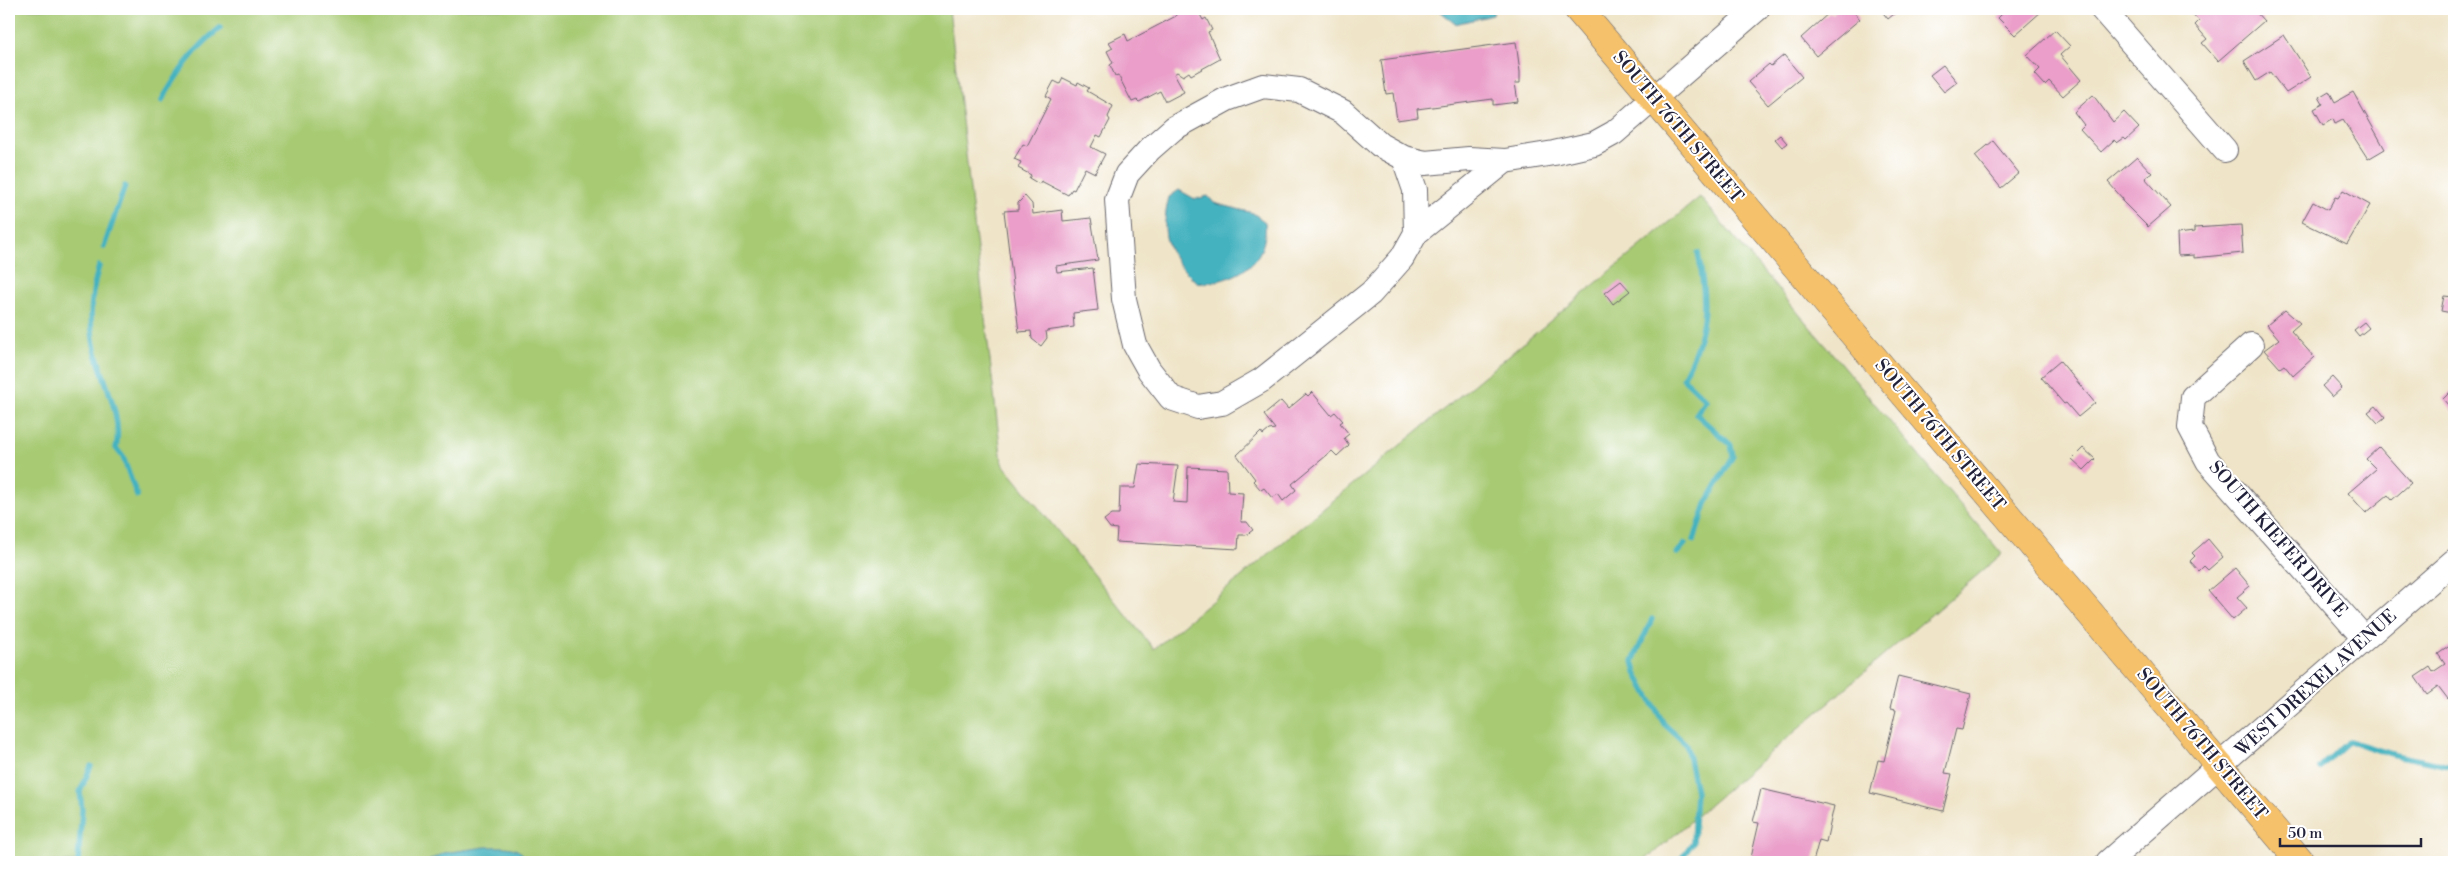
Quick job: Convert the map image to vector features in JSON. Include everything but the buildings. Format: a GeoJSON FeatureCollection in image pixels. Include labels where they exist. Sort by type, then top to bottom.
{"type":"FeatureCollection","features":[{"type":"Feature","properties":{"kind":"main road","name":"SOUTH 76TH STREET"},"geometry":{"type":"LineString","coordinates":[[1578,9],[2301,862]]}},
{"type":"Feature","properties":{"kind":"street"},"geometry":{"type":"LineString","coordinates":[[1505,161],[1416,233],[1402,258],[1371,292],[1262,380],[1222,403],[1198,407],[1171,398],[1149,370],[1135,344],[1124,299],[1117,200],[1127,174],[1150,149],[1174,128],[1227,99],[1263,86],[1299,90],[1343,112],[1380,145],[1404,158],[1425,163],[1469,159],[1505,161],[1554,153],[1602,141],[1757,9]]}},
{"type":"Feature","properties":{"kind":"street"},"geometry":{"type":"LineString","coordinates":[[2102,9],[2225,150]]}},
{"type":"Feature","properties":{"kind":"street"},"geometry":{"type":"LineString","coordinates":[[1404,158],[1415,190],[1416,233]]}},
{"type":"Feature","properties":{"kind":"street","name":"SOUTH KIEFER DRIVE"},"geometry":{"type":"LineString","coordinates":[[2251,345],[2193,397],[2190,426],[2208,461],[2364,638]]}},
{"type":"Feature","properties":{"kind":"street","name":"WEST DREXEL AVENUE"},"geometry":{"type":"LineString","coordinates":[[2108,862],[2221,766],[2364,638],[2454,561]]}},
{"type":"Feature","properties":{"kind":"green space"},"geometry":{"type":"Polygon","coordinates":[[[9,9],[949,9],[1002,463],[1154,649],[1700,197],[2002,554],[1643,862],[9,862],[9,9]]]}},
{"type":"Feature","properties":{"kind":"water"},"geometry":{"type":"Polygon","coordinates":[[[1438,9],[1494,10],[1493,15],[1455,24],[1438,9]]]}},
{"type":"Feature","properties":{"kind":"water"},"geometry":{"type":"Polygon","coordinates":[[[1179,190],[1195,199],[1208,196],[1214,203],[1253,213],[1265,222],[1265,237],[1261,249],[1247,268],[1225,279],[1198,283],[1179,264],[1168,245],[1165,223],[1169,197],[1179,190]]]}},
{"type":"Feature","properties":{"kind":"water"},"geometry":{"type":"Polygon","coordinates":[[[485,847],[516,849],[529,862],[426,862],[443,853],[485,847]]]}},
{"type":"Feature","properties":{"kind":"waterway"},"geometry":{"type":"LineString","coordinates":[[162,100],[188,61],[202,44],[220,28]]}},
{"type":"Feature","properties":{"kind":"waterway"},"geometry":{"type":"LineString","coordinates":[[104,247],[125,186]]}},
{"type":"Feature","properties":{"kind":"waterway"},"geometry":{"type":"LineString","coordinates":[[1694,540],[1706,504],[1733,456],[1731,445],[1696,414],[1706,400],[1683,378],[1697,346],[1703,317],[1703,288],[1698,253]]}},
{"type":"Feature","properties":{"kind":"waterway"},"geometry":{"type":"LineString","coordinates":[[99,266],[92,302],[91,321],[93,339],[114,406],[118,434],[116,448],[123,457],[137,496]]}},
{"type":"Feature","properties":{"kind":"waterway"},"geometry":{"type":"LineString","coordinates":[[1677,553],[1685,544]]}},
{"type":"Feature","properties":{"kind":"waterway"},"geometry":{"type":"LineString","coordinates":[[1652,619],[1633,661],[1636,673],[1664,724],[1686,744],[1696,792],[1693,842],[1679,862]]}},
{"type":"Feature","properties":{"kind":"waterway"},"geometry":{"type":"LineString","coordinates":[[2320,767],[2349,741],[2395,755],[2454,767]]}},
{"type":"Feature","properties":{"kind":"waterway"},"geometry":{"type":"LineString","coordinates":[[78,862],[82,809],[80,792],[91,766]]}}]}
